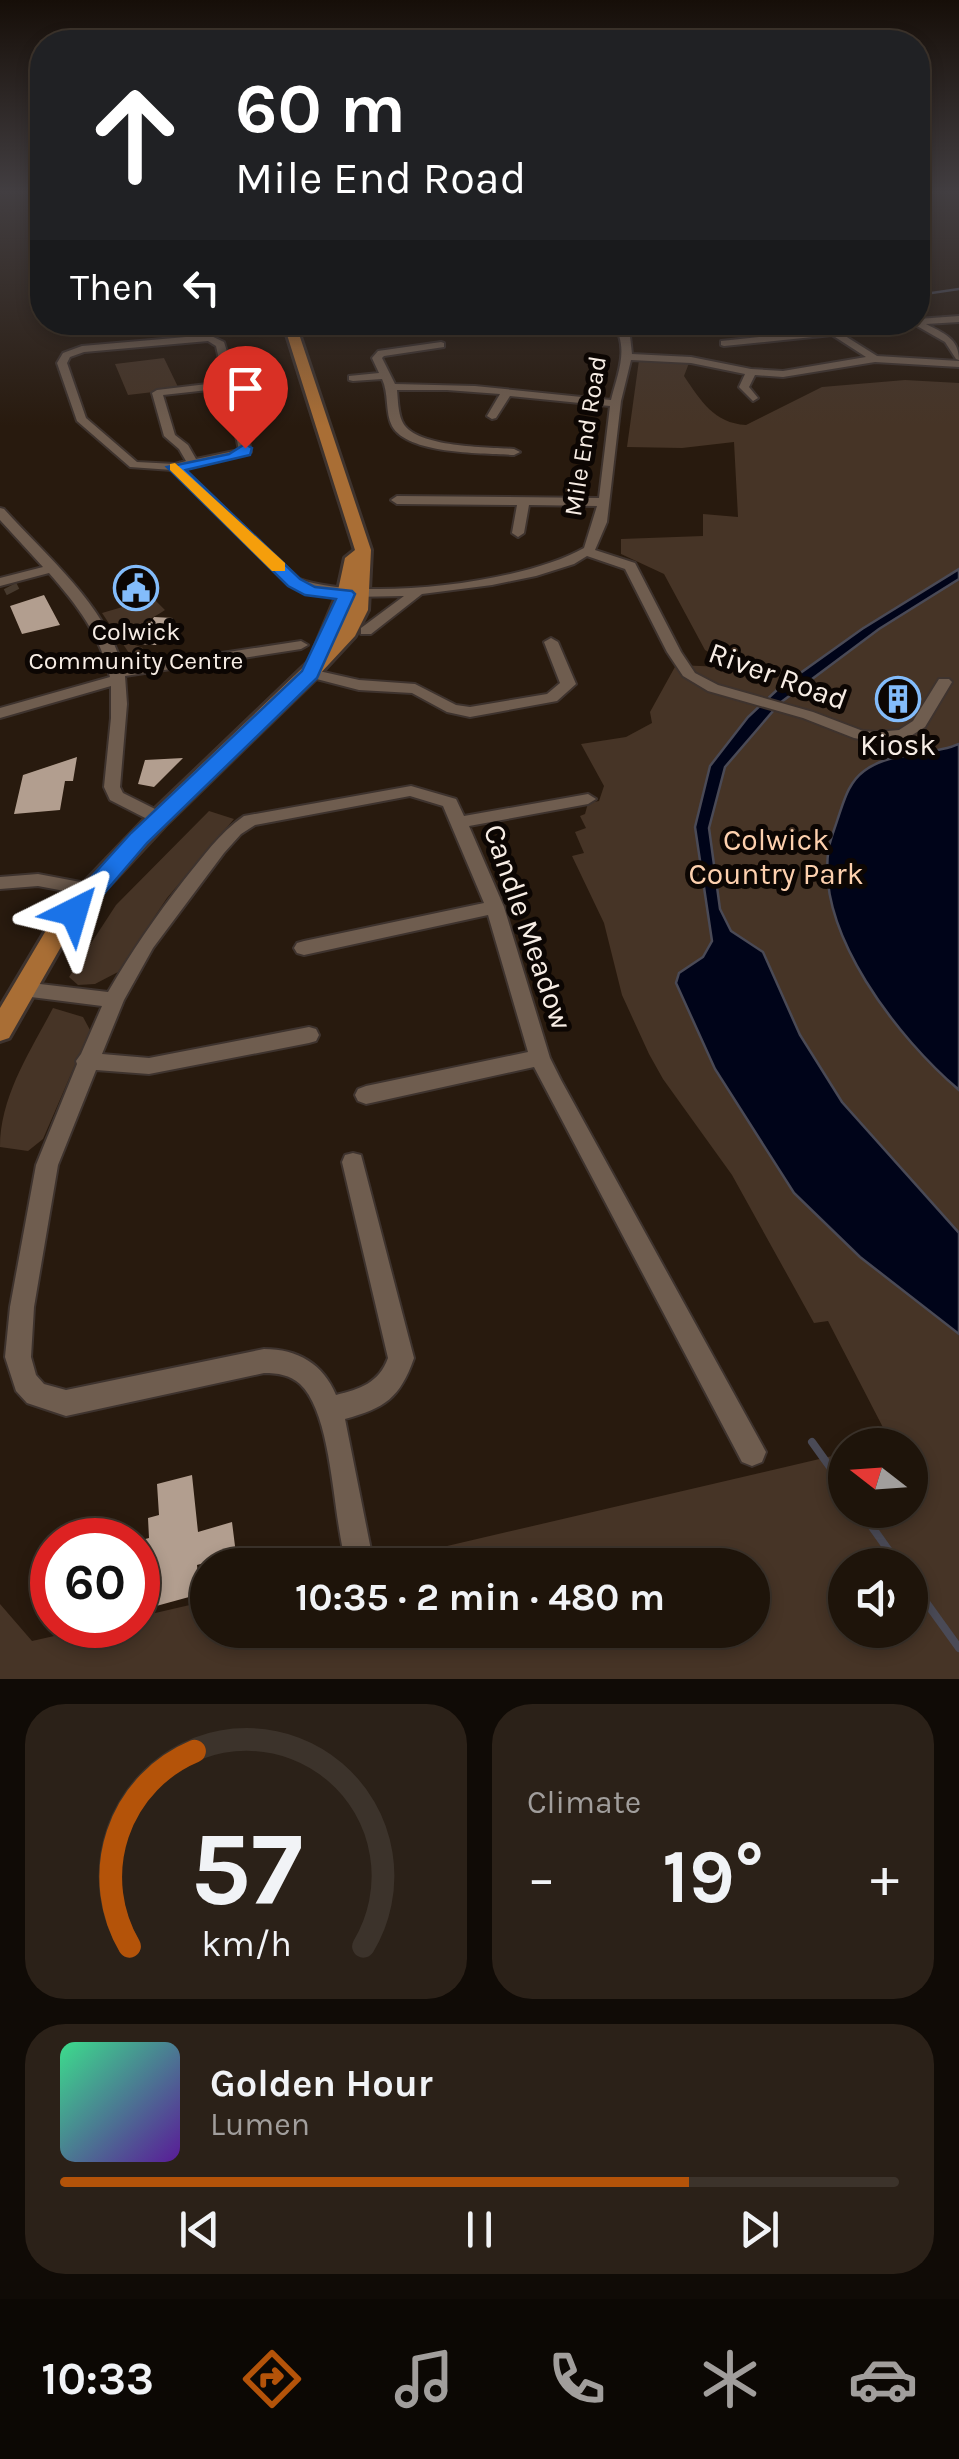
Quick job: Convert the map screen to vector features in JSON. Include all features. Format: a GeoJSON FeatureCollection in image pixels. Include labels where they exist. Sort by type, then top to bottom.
{"type":"FeatureCollection","features":[{"type":"Feature","properties":{"kind":"main road"},"geometry":{"type":"LineString","coordinates":[[0,1031],[57,933],[91,890],[159,818],[350,632],[357,537],[292,335]]}},
{"type":"Feature","properties":{"kind":"street"},"geometry":{"type":"LineString","coordinates":[[930,321],[959,318]]}},
{"type":"Feature","properties":{"kind":"street"},"geometry":{"type":"LineString","coordinates":[[627,357],[691,360],[784,374],[875,360],[959,360],[950,340],[930,329]]}},
{"type":"Feature","properties":{"kind":"street","name":"Mile End Road"},"geometry":{"type":"LineString","coordinates":[[175,467],[294,582],[312,592],[354,595],[418,591],[545,570],[587,552],[595,540],[627,357],[621,335]]}},
{"type":"Feature","properties":{"kind":"street"},"geometry":{"type":"LineString","coordinates":[[724,343],[804,335]]}},
{"type":"Feature","properties":{"kind":"street"},"geometry":{"type":"LineString","coordinates":[[838,335],[875,360]]}},
{"type":"Feature","properties":{"kind":"street"},"geometry":{"type":"LineString","coordinates":[[210,338],[221,344],[245,452],[193,464],[134,465],[81,419],[62,363],[66,355],[82,349],[210,338]]}},
{"type":"Feature","properties":{"kind":"street"},"geometry":{"type":"LineString","coordinates":[[441,345],[381,353],[377,358],[388,381],[397,425],[408,435],[438,446],[514,452]]}},
{"type":"Feature","properties":{"kind":"street"},"geometry":{"type":"LineString","coordinates":[[462,387],[473,372]]}},
{"type":"Feature","properties":{"kind":"street"},"geometry":{"type":"LineString","coordinates":[[751,372],[744,387],[753,398]]}},
{"type":"Feature","properties":{"kind":"street"},"geometry":{"type":"LineString","coordinates":[[354,378],[616,403]]}},
{"type":"Feature","properties":{"kind":"street"},"geometry":{"type":"LineString","coordinates":[[193,464],[184,446],[170,436],[156,394],[232,384]]}},
{"type":"Feature","properties":{"kind":"street"},"geometry":{"type":"LineString","coordinates":[[492,416],[506,394]]}},
{"type":"Feature","properties":{"kind":"street"},"geometry":{"type":"LineString","coordinates":[[397,500],[602,502]]}},
{"type":"Feature","properties":{"kind":"street"},"geometry":{"type":"LineString","coordinates":[[515,526],[524,500]]}},
{"type":"Feature","properties":{"kind":"street"},"geometry":{"type":"LineString","coordinates":[[0,512],[102,637],[118,676],[112,786],[116,796],[159,818]]}},
{"type":"Feature","properties":{"kind":"street","name":"River Road"},"geometry":{"type":"LineString","coordinates":[[587,552],[630,566],[690,676],[714,688],[808,714],[860,735],[903,734],[919,724],[937,685]]}},
{"type":"Feature","properties":{"kind":"street"},"geometry":{"type":"LineString","coordinates":[[9,587],[50,569]]}},
{"type":"Feature","properties":{"kind":"street","name":"Mile End Road"},"geometry":{"type":"LineString","coordinates":[[366,631],[418,591]]}},
{"type":"Feature","properties":{"kind":"street"},"geometry":{"type":"LineString","coordinates":[[313,670],[359,685],[414,689],[452,710],[470,712],[527,704],[563,692],[568,684],[551,642]]}},
{"type":"Feature","properties":{"kind":"street"},"geometry":{"type":"LineString","coordinates":[[0,713],[118,676],[301,645]]}},
{"type":"Feature","properties":{"kind":"street","name":"Candle Meadow"},"geometry":{"type":"LineString","coordinates":[[357,1548],[329,1410],[314,1380],[276,1360],[66,1403],[36,1394],[24,1382],[18,1357],[22,1307],[47,1165],[86,1062],[114,1000],[146,944],[234,830],[250,820],[411,791],[450,803],[495,907],[540,1058],[752,1452]]}},
{"type":"Feature","properties":{"kind":"street"},"geometry":{"type":"LineString","coordinates":[[461,822],[579,805]]}},
{"type":"Feature","properties":{"kind":"street"},"geometry":{"type":"LineString","coordinates":[[0,884],[38,880],[91,890]]}},
{"type":"Feature","properties":{"kind":"street"},"geometry":{"type":"LineString","coordinates":[[304,948],[328,953],[495,907]]}},
{"type":"Feature","properties":{"kind":"street"},"geometry":{"type":"LineString","coordinates":[[23,989],[114,1000]]}},
{"type":"Feature","properties":{"kind":"street"},"geometry":{"type":"LineString","coordinates":[[86,1062],[148,1066],[310,1034]]}},
{"type":"Feature","properties":{"kind":"street"},"geometry":{"type":"LineString","coordinates":[[366,1095],[540,1058]]}},
{"type":"Feature","properties":{"kind":"street"},"geometry":{"type":"LineString","coordinates":[[329,1410],[377,1396],[390,1387],[400,1358],[354,1162]]}},
{"type":"Feature","properties":{"kind":"green space"},"geometry":{"type":"Polygon","coordinates":[[[164,358],[179,389],[128,395],[115,364],[164,358]]]}},
{"type":"Feature","properties":{"kind":"green space","name":"Colwick Country Park"},"geometry":{"type":"Polygon","coordinates":[[[639,360],[689,363],[684,376],[703,402],[725,420],[746,425],[822,387],[905,380],[959,383],[959,569],[931,588],[959,578],[959,1679],[0,1679],[0,1604],[30,1639],[30,1648],[160,1648],[160,1612],[190,1605],[190,1648],[770,1648],[770,1548],[439,1548],[828,1457],[828,1528],[928,1528],[928,1428],[883,1428],[828,1321],[814,1323],[732,1175],[649,1054],[622,995],[604,923],[572,856],[584,853],[575,832],[586,828],[580,816],[585,814],[588,803],[599,801],[604,786],[581,744],[626,737],[652,723],[650,712],[676,665],[725,667],[727,663],[705,650],[664,574],[621,554],[621,539],[703,536],[703,514],[738,517],[734,442],[682,448],[627,447],[639,360]]]}},
{"type":"Feature","properties":{"kind":"green space"},"geometry":{"type":"Polygon","coordinates":[[[153,598],[165,610],[141,627],[135,645],[143,648],[140,657],[131,656],[102,613],[153,598]]]}},
{"type":"Feature","properties":{"kind":"green space"},"geometry":{"type":"Polygon","coordinates":[[[209,811],[234,819],[167,898],[118,972],[95,984],[78,985],[69,977],[116,905],[209,811]]]}},
{"type":"Feature","properties":{"kind":"green space"},"geometry":{"type":"Polygon","coordinates":[[[53,1008],[83,1017],[90,1030],[43,1139],[28,1151],[0,1147],[11,1092],[53,1008]]]}},
{"type":"Feature","properties":{"kind":"water"},"geometry":{"type":"Polygon","coordinates":[[[959,569],[959,579],[879,629],[780,703],[725,767],[709,828],[720,909],[731,931],[763,952],[800,1035],[842,1102],[959,1233],[959,1334],[860,1257],[794,1193],[715,1069],[676,983],[679,973],[703,957],[712,941],[695,827],[710,766],[748,717],[778,689],[862,629],[959,569]]]}},
{"type":"Feature","properties":{"kind":"water"},"geometry":{"type":"Polygon","coordinates":[[[959,744],[959,1090],[911,1042],[866,981],[835,914],[828,880],[829,847],[854,781],[886,760],[959,744]]]}},
{"type":"Feature","properties":{"kind":"building"},"geometry":{"type":"Polygon","coordinates":[[[44,595],[60,625],[22,634],[10,606],[44,595]]]}},
{"type":"Feature","properties":{"kind":"building"},"geometry":{"type":"Polygon","coordinates":[[[154,617],[173,618],[156,645],[137,644],[154,617]]]}},
{"type":"Feature","properties":{"kind":"building"},"geometry":{"type":"Polygon","coordinates":[[[77,757],[73,781],[65,781],[60,810],[14,814],[23,775],[77,757]]]}},
{"type":"Feature","properties":{"kind":"building"},"geometry":{"type":"Polygon","coordinates":[[[183,758],[154,787],[138,784],[145,760],[183,758]]]}},
{"type":"Feature","properties":{"kind":"building"},"geometry":{"type":"Polygon","coordinates":[[[192,1475],[198,1532],[232,1522],[235,1548],[190,1548],[190,1597],[160,1605],[160,1518],[148,1518],[159,1515],[157,1484],[192,1475]]]}},
{"type":"Feature","properties":{"kind":"waterway"},"geometry":{"type":"LineString","coordinates":[[930,293],[959,289]]}},
{"type":"Feature","properties":{"kind":"waterway"},"geometry":{"type":"LineString","coordinates":[[812,1442],[828,1464]]}},
{"type":"Feature","properties":{"kind":"waterway"},"geometry":{"type":"LineString","coordinates":[[873,1528],[887,1548]]}},
{"type":"Feature","properties":{"kind":"waterway"},"geometry":{"type":"LineString","coordinates":[[928,1605],[959,1648]]}},
{"type":"Feature","properties":{"kind":"tunnel"},"geometry":{"type":"LineString","coordinates":[[10,586],[13,592]]}},
{"type":"Feature","properties":{"kind":"slow traffic"},"geometry":{"type":"LineString","coordinates":[[175,467],[186,482],[279,567]]}},
{"type":"Feature","properties":{"kind":"place","name":"Colwick Community Centre"},"geometry":{"type":"Point","coordinates":[136,588]}},
{"type":"Feature","properties":{"kind":"place","name":"Kiosk"},"geometry":{"type":"Point","coordinates":[898,699]}},
{"type":"Feature","properties":{"kind":"route"},"geometry":{"type":"LineString","coordinates":[[74,912],[139,838],[310,674],[339,615],[346,594],[302,588],[186,482],[175,467],[233,458],[245,452],[245,448]]}}]}
